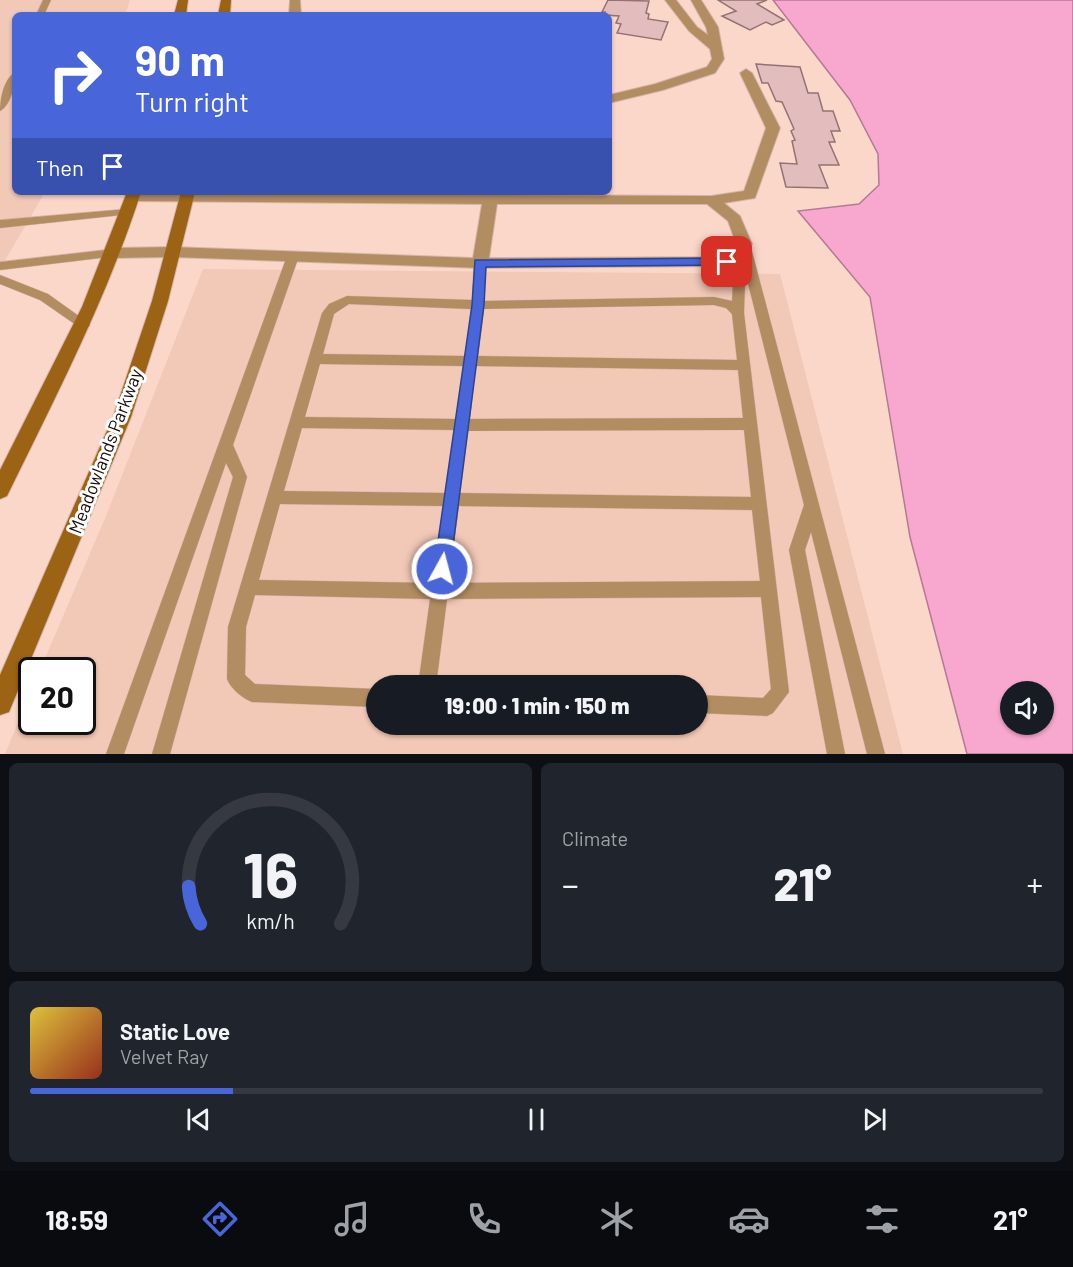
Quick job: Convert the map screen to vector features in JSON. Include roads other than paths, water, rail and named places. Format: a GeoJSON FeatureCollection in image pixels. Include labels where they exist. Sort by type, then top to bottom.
{"type":"FeatureCollection","features":[{"type":"Feature","properties":{"kind":"main road","name":"Meadowlands Parkway"},"geometry":{"type":"LineString","coordinates":[[0,703],[122,417],[160,301],[187,195]]}},
{"type":"Feature","properties":{"kind":"main road"},"geometry":{"type":"LineString","coordinates":[[0,490],[84,324],[113,253],[131,200]]}},
{"type":"Feature","properties":{"kind":"street"},"geometry":{"type":"LineString","coordinates":[[670,0],[693,29],[714,46]]}},
{"type":"Feature","properties":{"kind":"street"},"geometry":{"type":"LineString","coordinates":[[612,98],[711,70],[718,59],[712,27],[696,0]]}},
{"type":"Feature","properties":{"kind":"street"},"geometry":{"type":"LineString","coordinates":[[131,200],[187,195],[489,195],[711,200],[750,195],[772,128],[746,73]]}},
{"type":"Feature","properties":{"kind":"street"},"geometry":{"type":"LineString","coordinates":[[480,263],[489,195]]}},
{"type":"Feature","properties":{"kind":"street"},"geometry":{"type":"LineString","coordinates":[[113,253],[172,252],[480,263],[727,262],[744,244],[735,219],[711,200]]}},
{"type":"Feature","properties":{"kind":"lane"},"geometry":{"type":"LineString","coordinates":[[0,108],[5,87]]}},
{"type":"Feature","properties":{"kind":"lane"},"geometry":{"type":"LineString","coordinates":[[0,224],[131,200]]}},
{"type":"Feature","properties":{"kind":"lane"},"geometry":{"type":"LineString","coordinates":[[744,244],[876,754]]}},
{"type":"Feature","properties":{"kind":"lane"},"geometry":{"type":"LineString","coordinates":[[0,266],[113,253]]}},
{"type":"Feature","properties":{"kind":"lane"},"geometry":{"type":"LineString","coordinates":[[115,754],[293,256]]}},
{"type":"Feature","properties":{"kind":"lane"},"geometry":{"type":"LineString","coordinates":[[708,704],[767,707],[780,692],[738,313],[740,283],[727,262]]}},
{"type":"Feature","properties":{"kind":"lane"},"geometry":{"type":"LineString","coordinates":[[428,675],[478,305],[480,263]]}},
{"type":"Feature","properties":{"kind":"lane"},"geometry":{"type":"LineString","coordinates":[[0,279],[44,297],[84,324]]}},
{"type":"Feature","properties":{"kind":"lane"},"geometry":{"type":"LineString","coordinates":[[366,698],[252,693],[236,679],[237,627],[328,313],[333,307],[347,300],[478,305],[714,301],[730,305],[738,313]]}},
{"type":"Feature","properties":{"kind":"lane"},"geometry":{"type":"LineString","coordinates":[[315,359],[744,365]]}},
{"type":"Feature","properties":{"kind":"lane"},"geometry":{"type":"LineString","coordinates":[[297,422],[462,425],[751,424]]}},
{"type":"Feature","properties":{"kind":"lane"},"geometry":{"type":"LineString","coordinates":[[161,754],[240,477],[225,444]]}},
{"type":"Feature","properties":{"kind":"lane"},"geometry":{"type":"LineString","coordinates":[[275,497],[759,504]]}},
{"type":"Feature","properties":{"kind":"lane"},"geometry":{"type":"LineString","coordinates":[[812,503],[797,550],[836,754]]}},
{"type":"Feature","properties":{"kind":"lane"},"geometry":{"type":"LineString","coordinates":[[248,587],[439,591],[769,589]]}}]}
